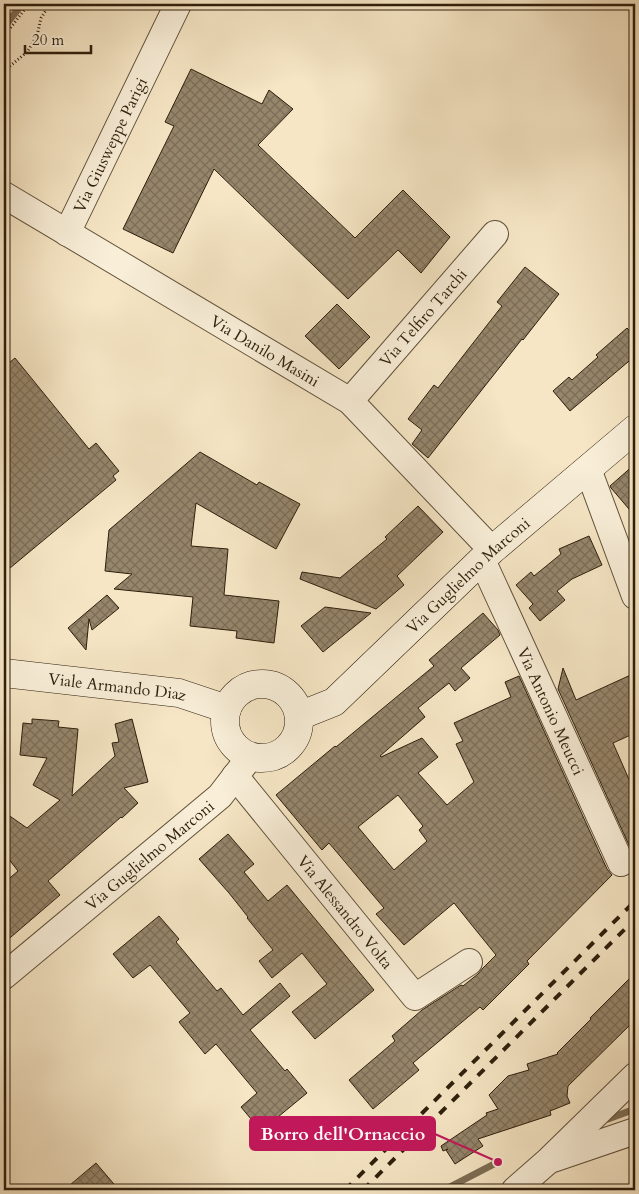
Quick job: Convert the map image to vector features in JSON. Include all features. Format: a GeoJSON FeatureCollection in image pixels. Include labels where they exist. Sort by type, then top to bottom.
{"type":"FeatureCollection","features":[{"type":"Feature","properties":{"kind":"street","name":"Via Giusweppe Parigi"},"geometry":{"type":"LineString","coordinates":[[67,233],[178,4]]}},
{"type":"Feature","properties":{"kind":"street","name":"Via Danilo Masini"},"geometry":{"type":"LineString","coordinates":[[4,195],[350,400],[487,555]]}},
{"type":"Feature","properties":{"kind":"street","name":"Via Telfiro Tarchi"},"geometry":{"type":"LineString","coordinates":[[350,400],[496,234]]}},
{"type":"Feature","properties":{"kind":"street","name":"Via Guglielmo Marconi"},"geometry":{"type":"LineString","coordinates":[[299,716],[334,702],[487,555],[635,429]]}},
{"type":"Feature","properties":{"kind":"street"},"geometry":{"type":"LineString","coordinates":[[588,469],[635,596]]}},
{"type":"Feature","properties":{"kind":"street","name":"Via Antonio Meucci"},"geometry":{"type":"LineString","coordinates":[[487,555],[621,863]]}},
{"type":"Feature","properties":{"kind":"street","name":"Viale Armando Diaz"},"geometry":{"type":"LineString","coordinates":[[4,673],[180,693],[227,709]]}},
{"type":"Feature","properties":{"kind":"street"},"geometry":{"type":"LineString","coordinates":[[260,684],[271,685],[281,689],[295,705],[299,716],[299,728],[294,740],[286,750],[275,756],[243,766],[241,752],[228,738],[225,729],[227,709],[232,699],[249,686],[260,684]]}},
{"type":"Feature","properties":{"kind":"street","name":"Via Guglielmo Marconi"},"geometry":{"type":"LineString","coordinates":[[4,976],[220,796],[243,766]]}},
{"type":"Feature","properties":{"kind":"street","name":"Via Alessandro Volta"},"geometry":{"type":"LineString","coordinates":[[243,766],[415,998],[469,962]]}},
{"type":"Feature","properties":{"kind":"street"},"geometry":{"type":"LineString","coordinates":[[515,1190],[548,1161],[635,1076]]}},
{"type":"Feature","properties":{"kind":"street"},"geometry":{"type":"LineString","coordinates":[[548,1161],[635,1131]]}},
{"type":"Feature","properties":{"kind":"path"},"geometry":{"type":"LineString","coordinates":[[4,36],[29,4]]}},
{"type":"Feature","properties":{"kind":"path"},"geometry":{"type":"LineString","coordinates":[[4,75],[10,66],[27,52],[37,36],[41,18],[50,4]]}},
{"type":"Feature","properties":{"kind":"building"},"geometry":{"type":"Polygon","coordinates":[[[191,69],[262,104],[269,90],[293,109],[258,145],[355,238],[403,190],[450,237],[421,273],[398,250],[348,299],[214,169],[173,253],[123,229],[174,126],[165,122],[191,69]]]}},
{"type":"Feature","properties":{"kind":"building"},"geometry":{"type":"Polygon","coordinates":[[[525,267],[559,294],[428,458],[412,444],[422,430],[408,419],[434,385],[438,388],[502,306],[497,302],[525,267]]]}},
{"type":"Feature","properties":{"kind":"building"},"geometry":{"type":"Polygon","coordinates":[[[337,304],[370,337],[339,369],[305,336],[337,304]]]}},
{"type":"Feature","properties":{"kind":"building"},"geometry":{"type":"Polygon","coordinates":[[[627,328],[635,338],[635,356],[570,411],[553,391],[569,377],[572,380],[598,357],[596,355],[627,328]]]}},
{"type":"Feature","properties":{"kind":"building"},"geometry":{"type":"Polygon","coordinates":[[[15,358],[89,449],[96,443],[119,471],[113,476],[116,480],[4,573],[4,367],[15,358]]]}},
{"type":"Feature","properties":{"kind":"building"},"geometry":{"type":"Polygon","coordinates":[[[200,452],[257,485],[259,482],[300,504],[276,549],[196,503],[191,546],[228,549],[224,595],[279,601],[274,643],[236,638],[237,631],[190,626],[193,597],[114,589],[132,574],[105,571],[109,530],[200,452]]]}},
{"type":"Feature","properties":{"kind":"building"},"geometry":{"type":"Polygon","coordinates":[[[635,464],[635,516],[610,486],[635,464]]]}},
{"type":"Feature","properties":{"kind":"building"},"geometry":{"type":"Polygon","coordinates":[[[418,506],[443,532],[397,576],[404,585],[376,609],[300,579],[302,572],[340,578],[387,539],[385,537],[418,506]]]}},
{"type":"Feature","properties":{"kind":"building"},"geometry":{"type":"Polygon","coordinates":[[[589,536],[602,565],[572,579],[557,591],[565,600],[540,621],[529,608],[533,604],[516,585],[531,572],[534,576],[561,554],[559,549],[589,536]]]}},
{"type":"Feature","properties":{"kind":"building"},"geometry":{"type":"Polygon","coordinates":[[[107,595],[119,608],[92,630],[89,619],[86,650],[68,628],[107,595]]]}},
{"type":"Feature","properties":{"kind":"building"},"geometry":{"type":"Polygon","coordinates":[[[325,607],[371,613],[323,652],[301,626],[325,607]]]}},
{"type":"Feature","properties":{"kind":"building"},"geometry":{"type":"Polygon","coordinates":[[[483,613],[500,635],[461,668],[470,678],[455,691],[449,683],[418,708],[425,717],[380,756],[422,738],[438,757],[418,773],[447,805],[474,782],[456,744],[463,741],[454,723],[511,697],[505,682],[519,676],[607,869],[612,875],[527,961],[529,964],[483,1010],[480,1007],[413,1063],[419,1070],[373,1109],[349,1080],[395,1041],[392,1036],[422,1010],[461,985],[463,986],[478,974],[496,955],[454,903],[404,945],[376,914],[384,908],[329,843],[322,850],[276,795],[434,666],[429,660],[483,613]],[[398,795],[358,827],[394,870],[427,841],[419,830],[423,826],[398,795]]]}},
{"type":"Feature","properties":{"kind":"building"},"geometry":{"type":"Polygon","coordinates":[[[563,668],[576,700],[635,673],[635,733],[613,743],[635,793],[635,852],[633,854],[558,689],[563,668]]]}},
{"type":"Feature","properties":{"kind":"building"},"geometry":{"type":"Polygon","coordinates":[[[32,719],[59,721],[58,727],[78,729],[72,796],[115,756],[112,743],[119,742],[115,724],[132,719],[148,782],[124,788],[138,803],[48,881],[60,895],[4,943],[4,883],[18,871],[4,853],[4,812],[27,828],[60,800],[33,785],[47,758],[20,755],[23,723],[32,724],[32,719]]]}},
{"type":"Feature","properties":{"kind":"building"},"geometry":{"type":"Polygon","coordinates":[[[228,834],[254,864],[244,872],[268,901],[287,885],[374,990],[315,1039],[292,1012],[327,984],[302,953],[272,978],[259,961],[273,950],[229,893],[199,859],[228,834]]]}},
{"type":"Feature","properties":{"kind":"building"},"geometry":{"type":"Polygon","coordinates":[[[159,916],[179,939],[176,942],[217,991],[221,988],[243,1015],[280,983],[290,996],[250,1030],[285,1071],[287,1069],[307,1093],[261,1131],[241,1107],[257,1093],[216,1044],[205,1054],[179,1022],[190,1013],[150,965],[133,978],[113,954],[159,916]]]}},
{"type":"Feature","properties":{"kind":"building"},"geometry":{"type":"Polygon","coordinates":[[[635,973],[635,1020],[568,1086],[567,1096],[570,1103],[550,1111],[551,1115],[478,1139],[483,1146],[455,1164],[446,1150],[448,1149],[443,1151],[441,1146],[487,1115],[486,1113],[498,1109],[489,1095],[508,1076],[529,1070],[527,1064],[558,1054],[590,1018],[635,973]]]}},
{"type":"Feature","properties":{"kind":"building"},"geometry":{"type":"Polygon","coordinates":[[[96,1163],[119,1190],[64,1190],[96,1163]]]}},
{"type":"Feature","properties":{"kind":"waterway"},"geometry":{"type":"LineString","coordinates":[[4,27],[22,4]]}},
{"type":"Feature","properties":{"kind":"waterway"},"geometry":{"type":"LineString","coordinates":[[608,1119],[635,1109]]}},
{"type":"Feature","properties":{"kind":"waterway"},"geometry":{"type":"LineString","coordinates":[[444,1190],[498,1162]]}},
{"type":"Feature","properties":{"kind":"railway"},"geometry":{"type":"LineString","coordinates":[[345,1190],[635,901]]}},
{"type":"Feature","properties":{"kind":"railway"},"geometry":{"type":"LineString","coordinates":[[363,1190],[635,919]]}},
{"type":"Feature","properties":{"kind":"place","name":"Borro dell'Ornaccio"},"geometry":{"type":"Point","coordinates":[498,1162]}}]}
